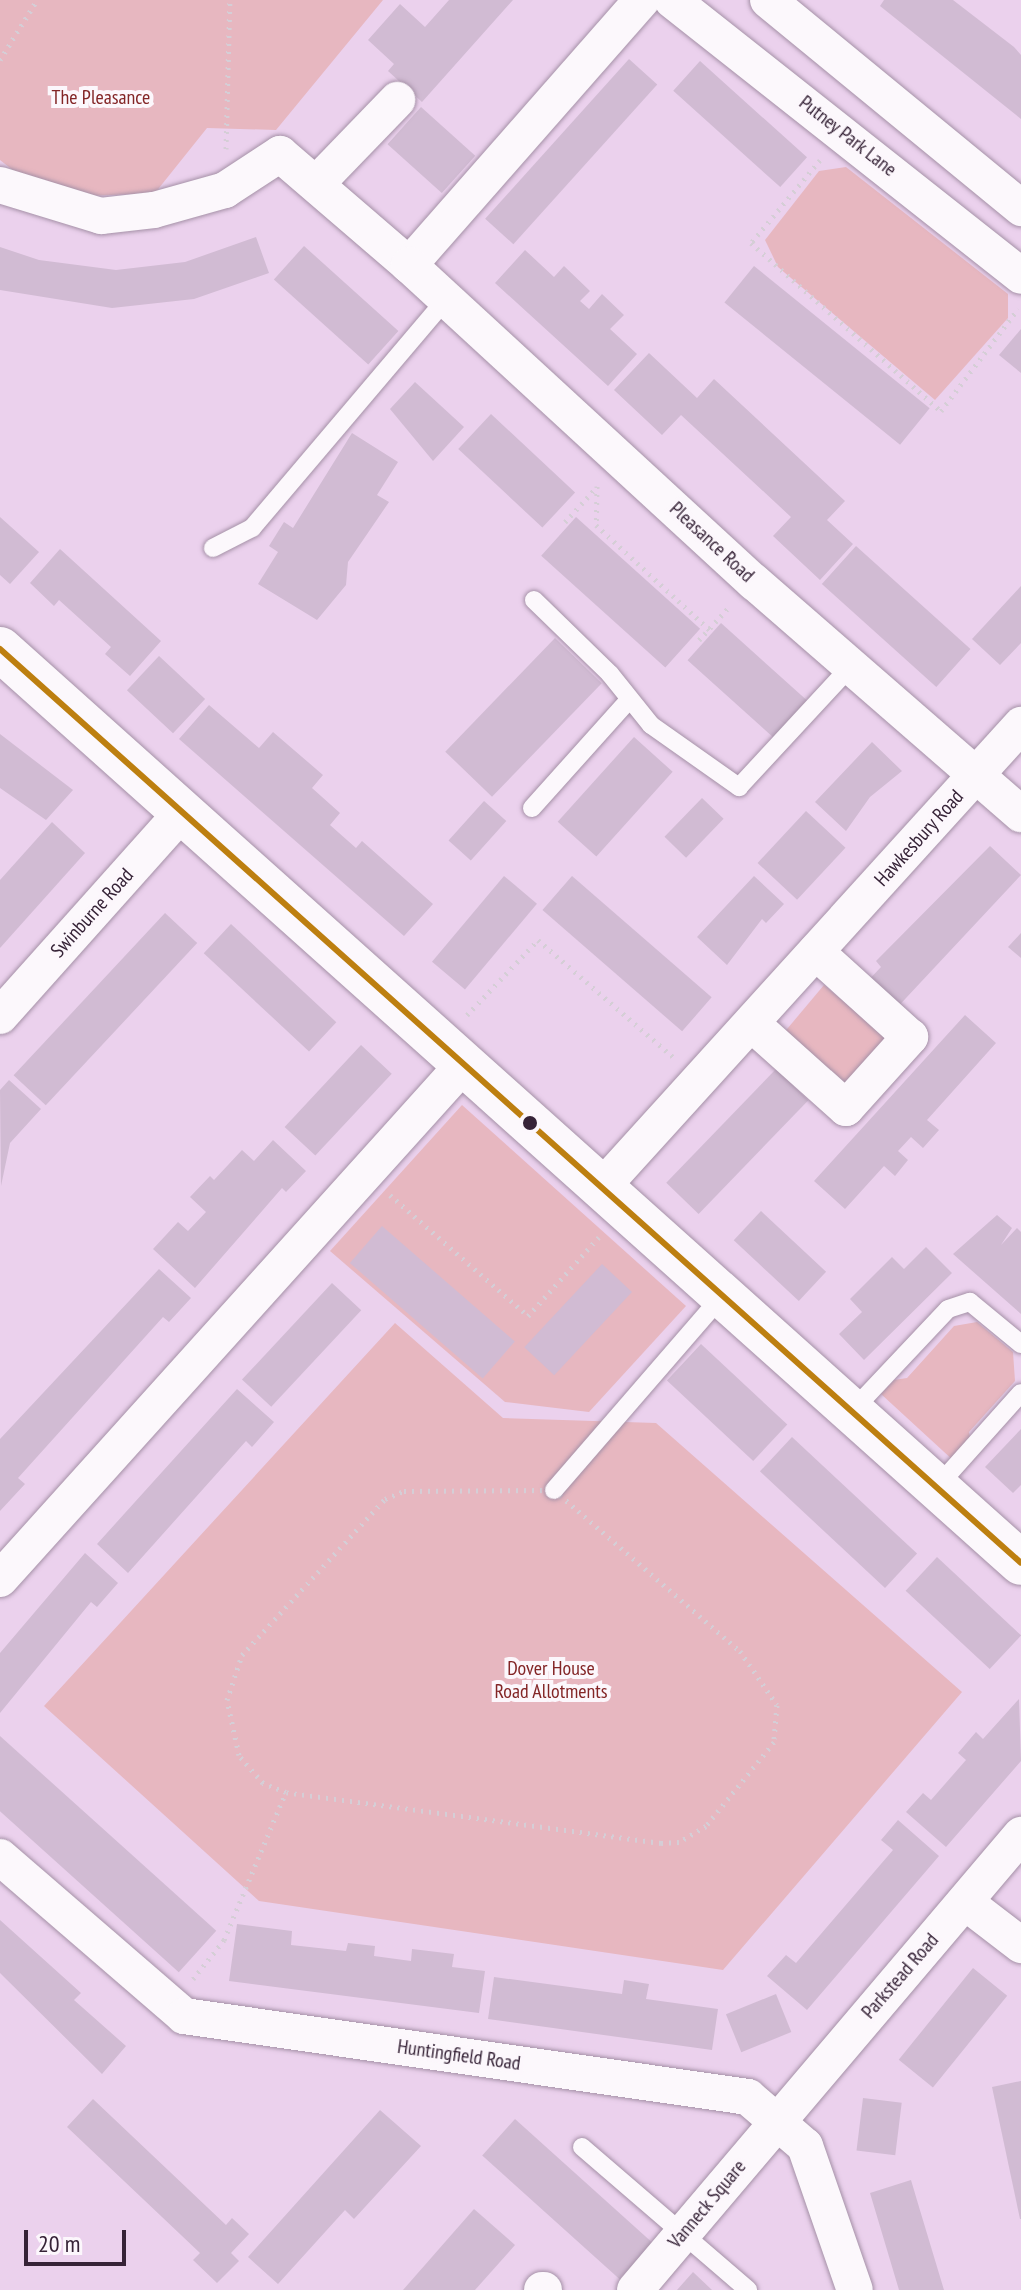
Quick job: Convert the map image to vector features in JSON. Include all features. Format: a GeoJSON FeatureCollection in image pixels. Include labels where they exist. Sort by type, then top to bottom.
{"type":"FeatureCollection","features":[{"type":"Feature","properties":{"kind":"street"},"geometry":{"type":"LineString","coordinates":[[0,185],[101,216],[191,203],[225,190],[280,154],[409,265],[642,0]]}},
{"type":"Feature","properties":{"kind":"street","name":"Putney Park Lane"},"geometry":{"type":"LineString","coordinates":[[672,0],[848,135],[1021,276]]}},
{"type":"Feature","properties":{"kind":"street"},"geometry":{"type":"LineString","coordinates":[[768,0],[1021,208]]}},
{"type":"Feature","properties":{"kind":"street"},"geometry":{"type":"LineString","coordinates":[[316,184],[397,100]]}},
{"type":"Feature","properties":{"kind":"street","name":"Pleasance Road"},"geometry":{"type":"LineString","coordinates":[[409,265],[754,582],[1021,814]]}},
{"type":"Feature","properties":{"kind":"street"},"geometry":{"type":"LineString","coordinates":[[0,649],[184,810],[1021,1563]]}},
{"type":"Feature","properties":{"kind":"street","name":"Hawkesbury Road"},"geometry":{"type":"LineString","coordinates":[[613,1198],[701,1081],[1021,725]]}},
{"type":"Feature","properties":{"kind":"street","name":"Swinburne Road"},"geometry":{"type":"LineString","coordinates":[[0,1016],[184,810]]}},
{"type":"Feature","properties":{"kind":"street"},"geometry":{"type":"LineString","coordinates":[[752,1024],[846,1108],[910,1037],[816,952]]}},
{"type":"Feature","properties":{"kind":"street"},"geometry":{"type":"LineString","coordinates":[[0,1579],[365,1173],[452,1054]]}},
{"type":"Feature","properties":{"kind":"street","name":"Parkstead Road"},"geometry":{"type":"LineString","coordinates":[[779,2118],[1021,1835]]}},
{"type":"Feature","properties":{"kind":"street","name":"Huntingfield Road"},"geometry":{"type":"LineString","coordinates":[[0,1857],[184,2016],[748,2097],[779,2118],[805,2146],[855,2290]]}},
{"type":"Feature","properties":{"kind":"street"},"geometry":{"type":"LineString","coordinates":[[965,1902],[1021,1945]]}},
{"type":"Feature","properties":{"kind":"street","name":"Vanneck Square"},"geometry":{"type":"LineString","coordinates":[[635,2290],[779,2118]]}},
{"type":"Feature","properties":{"kind":"lane"},"geometry":{"type":"LineString","coordinates":[[213,548],[252,528],[446,299]]}},
{"type":"Feature","properties":{"kind":"lane"},"geometry":{"type":"LineString","coordinates":[[534,600],[610,674],[628,701],[651,725],[739,787],[850,667]]}},
{"type":"Feature","properties":{"kind":"lane"},"geometry":{"type":"LineString","coordinates":[[532,808],[628,701]]}},
{"type":"Feature","properties":{"kind":"lane"},"geometry":{"type":"LineString","coordinates":[[554,1490],[722,1296]]}},
{"type":"Feature","properties":{"kind":"lane"},"geometry":{"type":"LineString","coordinates":[[851,1412],[948,1309],[970,1302],[1021,1344]]}},
{"type":"Feature","properties":{"kind":"lane"},"geometry":{"type":"LineString","coordinates":[[936,1488],[1021,1393]]}},
{"type":"Feature","properties":{"kind":"lane"},"geometry":{"type":"LineString","coordinates":[[582,2147],[748,2290]]}},
{"type":"Feature","properties":{"kind":"path"},"geometry":{"type":"LineString","coordinates":[[0,60],[37,0]]}},
{"type":"Feature","properties":{"kind":"path"},"geometry":{"type":"LineString","coordinates":[[225,190],[230,0]]}},
{"type":"Feature","properties":{"kind":"path"},"geometry":{"type":"LineString","coordinates":[[848,135],[811,168],[751,243],[765,261],[941,411],[1021,301]]}},
{"type":"Feature","properties":{"kind":"path"},"geometry":{"type":"LineString","coordinates":[[565,522],[623,460]]}},
{"type":"Feature","properties":{"kind":"path"},"geometry":{"type":"LineString","coordinates":[[597,487],[596,525],[710,631]]}},
{"type":"Feature","properties":{"kind":"path"},"geometry":{"type":"LineString","coordinates":[[699,640],[754,582]]}},
{"type":"Feature","properties":{"kind":"path"},"geometry":{"type":"LineString","coordinates":[[452,1054],[538,940],[701,1081]]}},
{"type":"Feature","properties":{"kind":"path"},"geometry":{"type":"LineString","coordinates":[[365,1173],[528,1316],[613,1198]]}},
{"type":"Feature","properties":{"kind":"path"},"geometry":{"type":"LineString","coordinates":[[554,1490],[740,1651],[777,1705],[774,1742],[706,1826],[679,1842],[661,1843],[286,1792],[263,1783],[239,1755],[227,1700],[242,1655],[385,1499],[404,1491],[554,1490]]}},
{"type":"Feature","properties":{"kind":"path"},"geometry":{"type":"LineString","coordinates":[[170,2004],[224,1940],[286,1792]]}},
{"type":"Feature","properties":{"kind":"green space","name":"The Pleasance"},"geometry":{"type":"Polygon","coordinates":[[[0,0],[383,0],[276,130],[207,128],[155,193],[89,196],[14,171],[0,160],[0,0]]]}},
{"type":"Feature","properties":{"kind":"green space"},"geometry":{"type":"Polygon","coordinates":[[[846,167],[1008,294],[1008,318],[935,400],[778,267],[765,240],[819,171],[846,167]]]}},
{"type":"Feature","properties":{"kind":"green space"},"geometry":{"type":"Polygon","coordinates":[[[824,985],[888,1039],[848,1086],[784,1032],[824,985]]]}},
{"type":"Feature","properties":{"kind":"green space"},"geometry":{"type":"Polygon","coordinates":[[[462,1105],[686,1306],[589,1412],[505,1402],[330,1251],[462,1105]]]}},
{"type":"Feature","properties":{"kind":"green space"},"geometry":{"type":"Polygon","coordinates":[[[977,1322],[1013,1352],[1015,1381],[969,1432],[971,1444],[955,1462],[881,1394],[894,1380],[907,1378],[954,1326],[977,1322]]]}},
{"type":"Feature","properties":{"kind":"green space","name":"Dover House Road Allotments"},"geometry":{"type":"Polygon","coordinates":[[[395,1323],[503,1418],[656,1423],[962,1692],[723,1970],[259,1901],[44,1706],[395,1323]]]}},
{"type":"Feature","properties":{"kind":"building"},"geometry":{"type":"Polygon","coordinates":[[[449,0],[513,0],[422,102],[388,71],[394,64],[368,40],[400,4],[425,27],[449,0]]]}},
{"type":"Feature","properties":{"kind":"building"},"geometry":{"type":"Polygon","coordinates":[[[884,0],[953,0],[1014,47],[1021,55],[1021,119],[880,6],[884,0]]]}},
{"type":"Feature","properties":{"kind":"building"},"geometry":{"type":"Polygon","coordinates":[[[629,59],[657,84],[513,244],[485,219],[629,59]]]}},
{"type":"Feature","properties":{"kind":"building"},"geometry":{"type":"Polygon","coordinates":[[[700,61],[807,157],[780,187],[673,91],[700,61]]]}},
{"type":"Feature","properties":{"kind":"building"},"geometry":{"type":"Polygon","coordinates":[[[421,107],[475,156],[442,193],[388,144],[421,107]]]}},
{"type":"Feature","properties":{"kind":"building"},"geometry":{"type":"Polygon","coordinates":[[[256,237],[269,273],[194,299],[112,308],[0,290],[0,247],[39,260],[116,270],[185,262],[256,237]]]}},
{"type":"Feature","properties":{"kind":"building"},"geometry":{"type":"Polygon","coordinates":[[[304,246],[398,331],[368,364],[274,279],[304,246]]]}},
{"type":"Feature","properties":{"kind":"building"},"geometry":{"type":"Polygon","coordinates":[[[525,250],[554,277],[564,266],[590,291],[580,301],[589,309],[602,294],[624,315],[610,329],[637,354],[608,386],[495,283],[525,250]]]}},
{"type":"Feature","properties":{"kind":"building"},"geometry":{"type":"Polygon","coordinates":[[[754,266],[930,408],[900,445],[724,303],[754,266]]]}},
{"type":"Feature","properties":{"kind":"building"},"geometry":{"type":"Polygon","coordinates":[[[1021,329],[1021,373],[999,355],[1021,329]]]}},
{"type":"Feature","properties":{"kind":"building"},"geometry":{"type":"Polygon","coordinates":[[[649,353],[697,398],[714,379],[845,501],[827,520],[853,544],[820,580],[773,536],[791,517],[681,415],[662,435],[614,390],[649,353]]]}},
{"type":"Feature","properties":{"kind":"building"},"geometry":{"type":"Polygon","coordinates":[[[415,382],[464,427],[433,461],[390,409],[415,382]]]}},
{"type":"Feature","properties":{"kind":"building"},"geometry":{"type":"Polygon","coordinates":[[[491,414],[575,492],[542,528],[458,449],[491,414]]]}},
{"type":"Feature","properties":{"kind":"building"},"geometry":{"type":"Polygon","coordinates":[[[352,433],[398,462],[377,495],[389,502],[348,562],[346,585],[317,620],[258,584],[278,552],[269,546],[284,522],[293,528],[352,433]]]}},
{"type":"Feature","properties":{"kind":"building"},"geometry":{"type":"Polygon","coordinates":[[[0,517],[39,552],[10,584],[0,575],[0,517]]]}},
{"type":"Feature","properties":{"kind":"building"},"geometry":{"type":"Polygon","coordinates":[[[576,517],[700,629],[665,667],[541,556],[576,517]]]}},
{"type":"Feature","properties":{"kind":"building"},"geometry":{"type":"Polygon","coordinates":[[[856,546],[970,649],[936,687],[822,584],[856,546]]]}},
{"type":"Feature","properties":{"kind":"building"},"geometry":{"type":"Polygon","coordinates":[[[60,549],[161,641],[130,676],[105,654],[111,647],[59,600],[54,606],[30,583],[60,549]]]}},
{"type":"Feature","properties":{"kind":"building"},"geometry":{"type":"Polygon","coordinates":[[[1021,586],[1021,643],[1000,665],[972,639],[1021,586]]]}},
{"type":"Feature","properties":{"kind":"building"},"geometry":{"type":"Polygon","coordinates":[[[721,623],[810,703],[777,740],[688,660],[721,623]]]}},
{"type":"Feature","properties":{"kind":"building"},"geometry":{"type":"Polygon","coordinates":[[[555,638],[602,683],[492,797],[445,752],[555,638]]]}},
{"type":"Feature","properties":{"kind":"building"},"geometry":{"type":"Polygon","coordinates":[[[159,656],[205,699],[173,733],[127,690],[159,656]]]}},
{"type":"Feature","properties":{"kind":"building"},"geometry":{"type":"Polygon","coordinates":[[[209,705],[259,748],[273,732],[323,775],[312,788],[340,813],[330,825],[356,848],[362,841],[433,904],[404,936],[179,739],[209,705]]]}},
{"type":"Feature","properties":{"kind":"building"},"geometry":{"type":"Polygon","coordinates":[[[0,734],[73,790],[46,820],[0,788],[0,734]]]}},
{"type":"Feature","properties":{"kind":"building"},"geometry":{"type":"Polygon","coordinates":[[[634,737],[673,772],[596,857],[558,822],[634,737]]]}},
{"type":"Feature","properties":{"kind":"building"},"geometry":{"type":"Polygon","coordinates":[[[872,742],[902,771],[870,797],[846,831],[815,802],[872,742]]]}},
{"type":"Feature","properties":{"kind":"building"},"geometry":{"type":"Polygon","coordinates":[[[702,798],[724,819],[686,858],[664,837],[702,798]]]}},
{"type":"Feature","properties":{"kind":"building"},"geometry":{"type":"Polygon","coordinates":[[[484,801],[506,821],[471,860],[449,840],[484,801]]]}},
{"type":"Feature","properties":{"kind":"building"},"geometry":{"type":"Polygon","coordinates":[[[806,811],[845,848],[797,900],[758,863],[806,811]]]}},
{"type":"Feature","properties":{"kind":"building"},"geometry":{"type":"Polygon","coordinates":[[[52,822],[85,853],[0,948],[0,880],[52,822]]]}},
{"type":"Feature","properties":{"kind":"building"},"geometry":{"type":"Polygon","coordinates":[[[990,846],[1021,875],[892,1013],[863,986],[881,967],[876,961],[990,846]]]}},
{"type":"Feature","properties":{"kind":"building"},"geometry":{"type":"Polygon","coordinates":[[[504,876],[537,904],[465,989],[432,962],[504,876]]]}},
{"type":"Feature","properties":{"kind":"building"},"geometry":{"type":"Polygon","coordinates":[[[572,876],[712,997],[682,1031],[542,910],[572,876]]]}},
{"type":"Feature","properties":{"kind":"building"},"geometry":{"type":"Polygon","coordinates":[[[754,876],[784,904],[766,923],[762,919],[727,965],[697,937],[754,876]]]}},
{"type":"Feature","properties":{"kind":"building"},"geometry":{"type":"Polygon","coordinates":[[[165,913],[197,943],[46,1105],[14,1075],[165,913]]]}},
{"type":"Feature","properties":{"kind":"building"},"geometry":{"type":"Polygon","coordinates":[[[231,924],[336,1022],[309,1051],[204,953],[231,924]]]}},
{"type":"Feature","properties":{"kind":"building"},"geometry":{"type":"Polygon","coordinates":[[[1021,933],[1021,958],[1008,947],[1021,933]]]}},
{"type":"Feature","properties":{"kind":"building"},"geometry":{"type":"Polygon","coordinates":[[[965,1015],[996,1043],[927,1120],[939,1130],[923,1148],[911,1137],[898,1151],[908,1160],[895,1176],[884,1166],[845,1209],[814,1181],[965,1015]]]}},
{"type":"Feature","properties":{"kind":"building"},"geometry":{"type":"Polygon","coordinates":[[[361,1045],[392,1074],[315,1156],[285,1127],[361,1045]]]}},
{"type":"Feature","properties":{"kind":"building"},"geometry":{"type":"Polygon","coordinates":[[[776,1069],[808,1100],[699,1214],[666,1183],[776,1069]]]}},
{"type":"Feature","properties":{"kind":"building"},"geometry":{"type":"Polygon","coordinates":[[[9,1080],[41,1109],[10,1143],[1,1186],[0,1090],[9,1080]]]}},
{"type":"Feature","properties":{"kind":"building"},"geometry":{"type":"Polygon","coordinates":[[[273,1140],[306,1171],[286,1192],[282,1188],[195,1288],[153,1249],[178,1222],[188,1231],[206,1212],[190,1197],[210,1176],[214,1180],[242,1150],[254,1161],[273,1140]]]}},
{"type":"Feature","properties":{"kind":"building"},"geometry":{"type":"Polygon","coordinates":[[[761,1211],[826,1272],[799,1301],[734,1240],[761,1211]]]}},
{"type":"Feature","properties":{"kind":"building"},"geometry":{"type":"Polygon","coordinates":[[[997,1215],[1012,1228],[1001,1245],[1017,1228],[1021,1232],[1021,1314],[953,1254],[997,1215]]]}},
{"type":"Feature","properties":{"kind":"building"},"geometry":{"type":"Polygon","coordinates":[[[382,1226],[515,1341],[483,1378],[350,1263],[382,1226]]]}},
{"type":"Feature","properties":{"kind":"building"},"geometry":{"type":"Polygon","coordinates":[[[926,1247],[952,1273],[864,1360],[839,1334],[862,1312],[850,1299],[892,1257],[904,1269],[926,1247]]]}},
{"type":"Feature","properties":{"kind":"building"},"geometry":{"type":"Polygon","coordinates":[[[602,1264],[632,1292],[554,1375],[524,1347],[602,1264]]]}},
{"type":"Feature","properties":{"kind":"building"},"geometry":{"type":"Polygon","coordinates":[[[159,1269],[191,1298],[169,1322],[163,1317],[18,1478],[25,1484],[0,1511],[0,1439],[159,1269]]]}},
{"type":"Feature","properties":{"kind":"building"},"geometry":{"type":"Polygon","coordinates":[[[332,1283],[361,1310],[271,1407],[242,1380],[332,1283]]]}},
{"type":"Feature","properties":{"kind":"building"},"geometry":{"type":"Polygon","coordinates":[[[701,1344],[787,1424],[753,1461],[667,1381],[701,1344]]]}},
{"type":"Feature","properties":{"kind":"building"},"geometry":{"type":"Polygon","coordinates":[[[237,1389],[274,1422],[252,1447],[246,1441],[128,1573],[97,1544],[237,1389]]]}},
{"type":"Feature","properties":{"kind":"building"},"geometry":{"type":"Polygon","coordinates":[[[1021,1429],[1021,1485],[1013,1493],[985,1467],[1021,1429]]]}},
{"type":"Feature","properties":{"kind":"building"},"geometry":{"type":"Polygon","coordinates":[[[792,1437],[917,1554],[885,1588],[760,1471],[792,1437]]]}},
{"type":"Feature","properties":{"kind":"building"},"geometry":{"type":"Polygon","coordinates":[[[85,1553],[118,1583],[97,1607],[91,1602],[0,1713],[0,1653],[85,1553]]]}},
{"type":"Feature","properties":{"kind":"building"},"geometry":{"type":"Polygon","coordinates":[[[937,1557],[1021,1635],[990,1669],[906,1591],[937,1557]]]}},
{"type":"Feature","properties":{"kind":"building"},"geometry":{"type":"Polygon","coordinates":[[[1019,1699],[1021,1761],[946,1847],[906,1812],[923,1793],[931,1800],[966,1760],[958,1753],[976,1732],[983,1739],[1019,1699]]]}},
{"type":"Feature","properties":{"kind":"building"},"geometry":{"type":"Polygon","coordinates":[[[0,1736],[216,1931],[179,1972],[0,1811],[0,1736]]]}},
{"type":"Feature","properties":{"kind":"building"},"geometry":{"type":"Polygon","coordinates":[[[898,1820],[939,1856],[807,2010],[767,1976],[786,1955],[796,1963],[893,1850],[881,1840],[898,1820]]]}},
{"type":"Feature","properties":{"kind":"building"},"geometry":{"type":"Polygon","coordinates":[[[0,1920],[81,1993],[74,2000],[126,2046],[102,2074],[0,1973],[0,1920]]]}},
{"type":"Feature","properties":{"kind":"building"},"geometry":{"type":"Polygon","coordinates":[[[237,1924],[292,1931],[291,1945],[346,1951],[348,1943],[375,1946],[374,1956],[411,1961],[412,1949],[454,1954],[452,1967],[485,1971],[479,2013],[229,1981],[237,1924]]]}},
{"type":"Feature","properties":{"kind":"building"},"geometry":{"type":"Polygon","coordinates":[[[973,1968],[1007,1996],[933,2087],[899,2060],[973,1968]]]}},
{"type":"Feature","properties":{"kind":"building"},"geometry":{"type":"Polygon","coordinates":[[[494,1977],[622,1994],[624,1980],[649,1984],[646,1999],[718,2009],[712,2050],[488,2019],[494,1977]]]}},
{"type":"Feature","properties":{"kind":"building"},"geometry":{"type":"Polygon","coordinates":[[[776,1994],[791,2032],[741,2052],[726,2014],[776,1994]]]}},
{"type":"Feature","properties":{"kind":"building"},"geometry":{"type":"Polygon","coordinates":[[[1021,2081],[1021,2219],[1020,2219],[992,2087],[1021,2081]]]}},
{"type":"Feature","properties":{"kind":"building"},"geometry":{"type":"Polygon","coordinates":[[[863,2098],[902,2103],[895,2155],[857,2151],[863,2098]]]}},
{"type":"Feature","properties":{"kind":"building"},"geometry":{"type":"Polygon","coordinates":[[[93,2099],[226,2225],[232,2218],[249,2234],[231,2253],[239,2261],[217,2283],[193,2260],[200,2253],[67,2127],[93,2099]]]}},
{"type":"Feature","properties":{"kind":"building"},"geometry":{"type":"Polygon","coordinates":[[[380,2110],[421,2146],[354,2219],[345,2210],[278,2284],[248,2257],[380,2110]]]}},
{"type":"Feature","properties":{"kind":"building"},"geometry":{"type":"Polygon","coordinates":[[[515,2119],[652,2243],[620,2279],[482,2155],[515,2119]]]}},
{"type":"Feature","properties":{"kind":"building"},"geometry":{"type":"Polygon","coordinates":[[[911,2180],[944,2290],[899,2290],[870,2193],[911,2180]]]}},
{"type":"Feature","properties":{"kind":"building"},"geometry":{"type":"Polygon","coordinates":[[[474,2209],[515,2245],[475,2290],[403,2290],[474,2209]]]}},
{"type":"Feature","properties":{"kind":"building"},"geometry":{"type":"Polygon","coordinates":[[[693,2272],[712,2290],[677,2290],[693,2272]]]}},
{"type":"Feature","properties":{"kind":"transit line"},"geometry":{"type":"LineString","coordinates":[[0,649],[1021,1563]]}}]}
